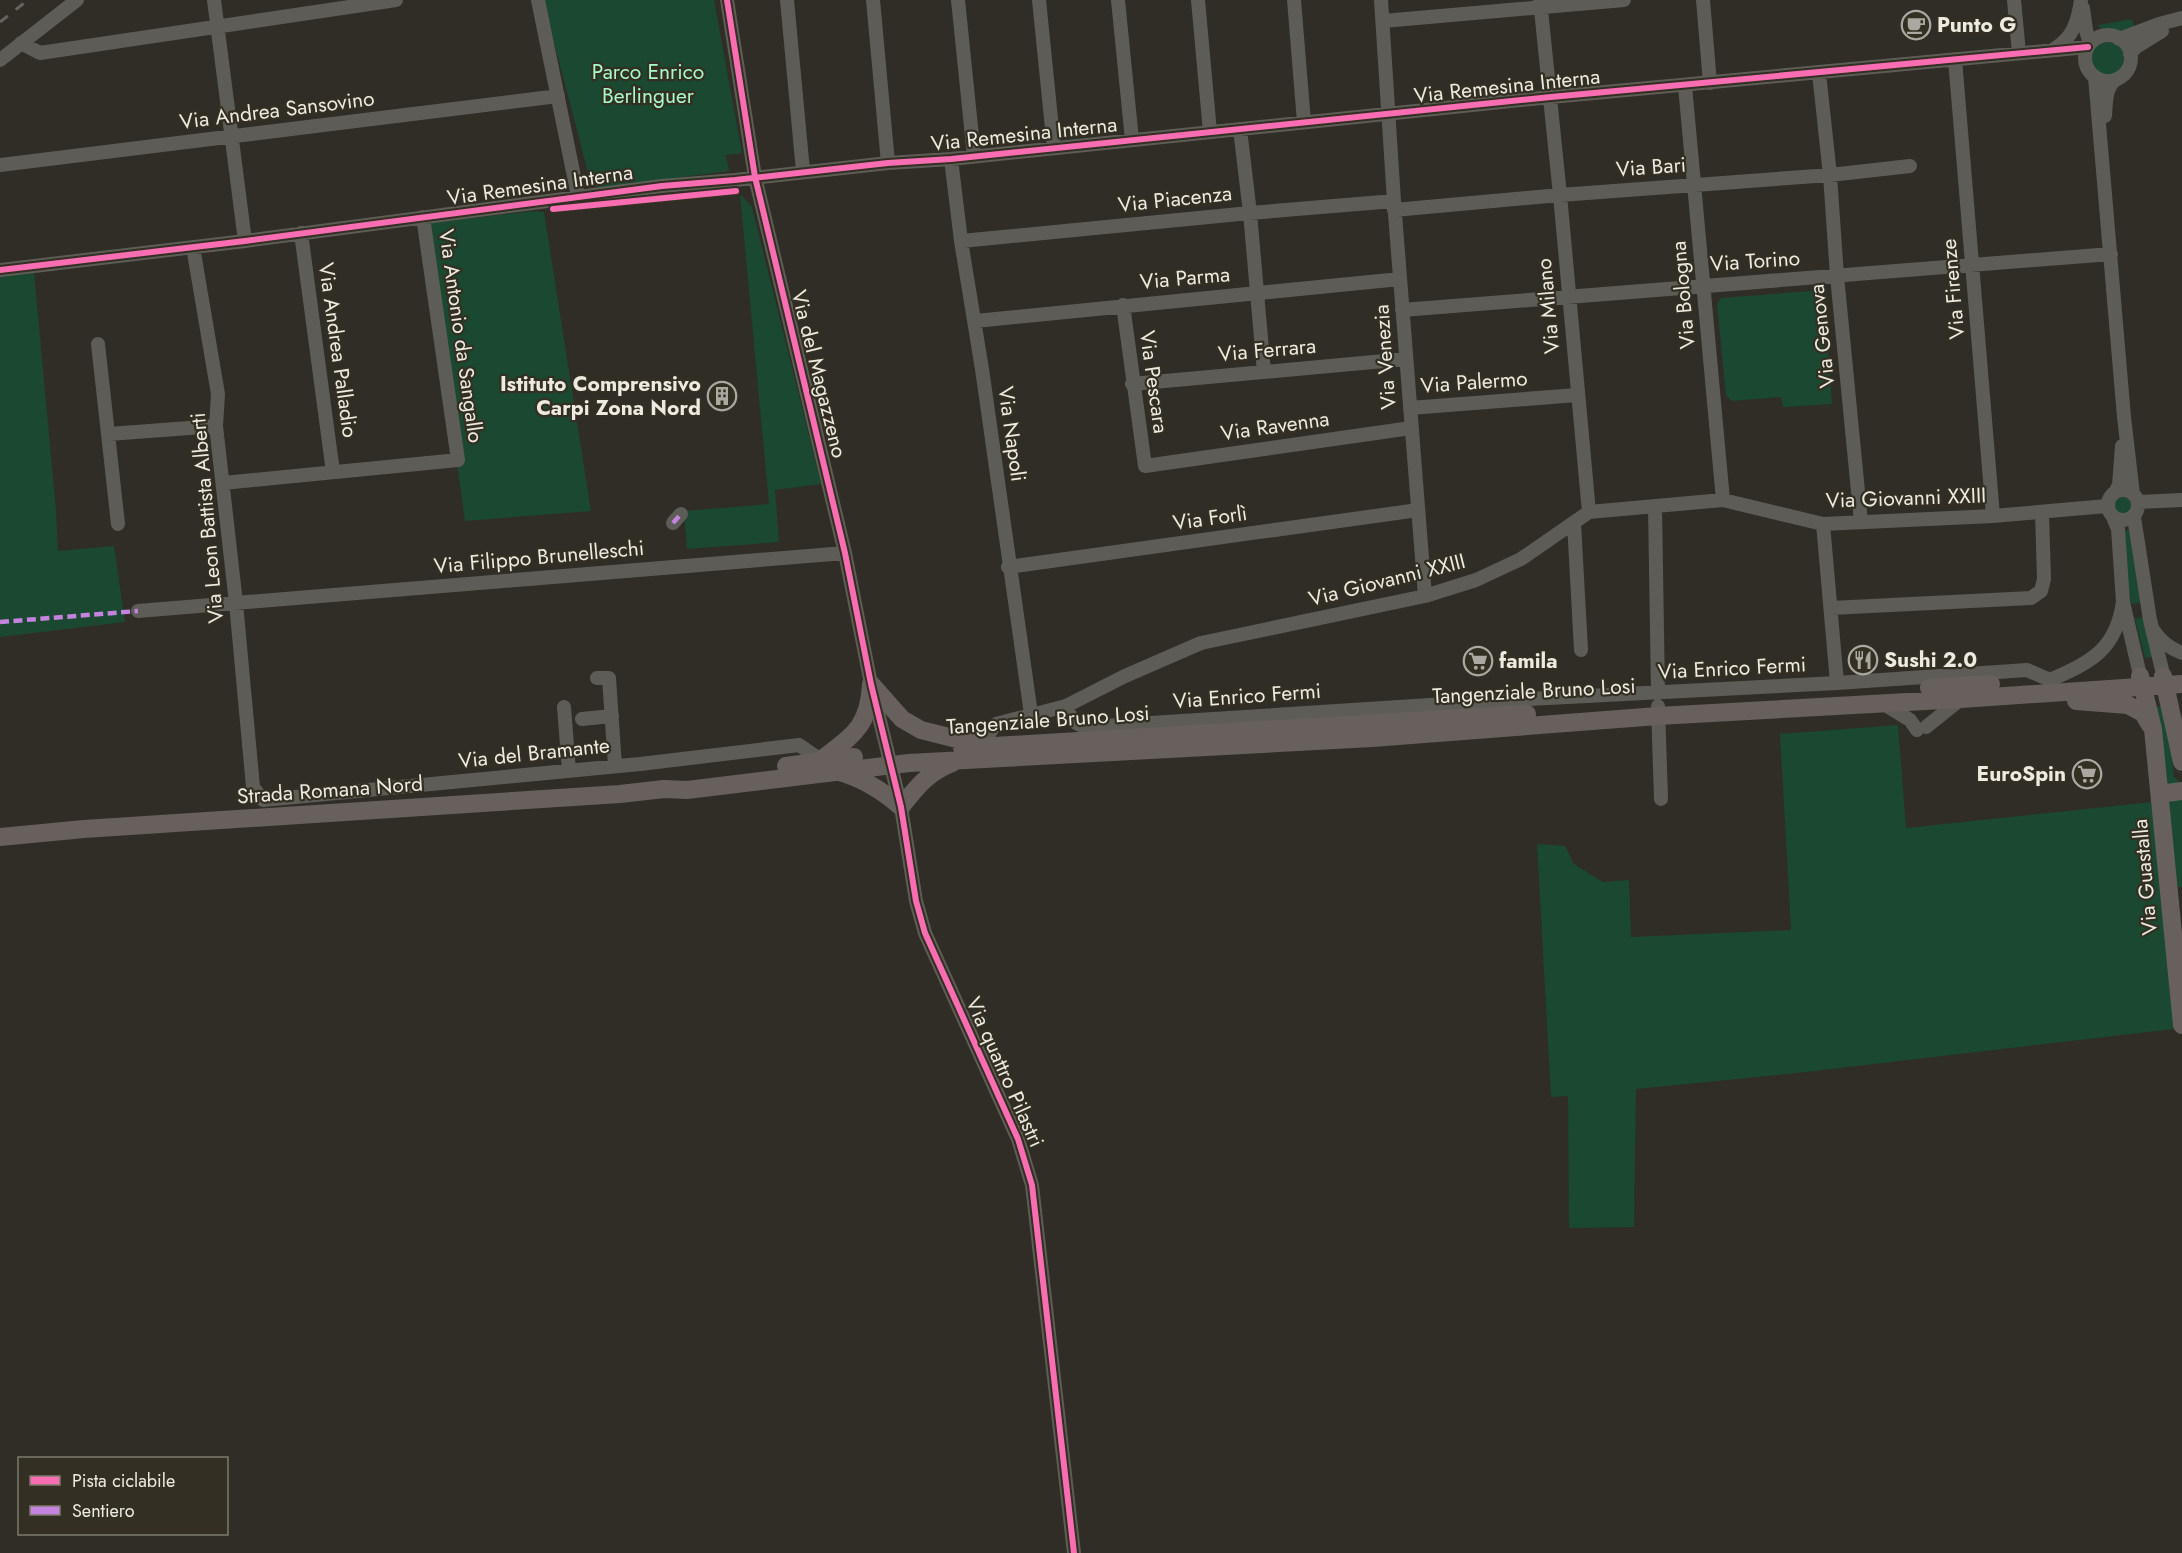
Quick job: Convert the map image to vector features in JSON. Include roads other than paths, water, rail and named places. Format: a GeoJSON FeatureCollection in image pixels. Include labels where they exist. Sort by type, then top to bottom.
{"type":"FeatureCollection","features":[{"type":"Feature","properties":{"kind":"main road","name":"Tangenziale Bruno Losi"},"geometry":{"type":"LineString","coordinates":[[889,760],[985,746],[2050,680],[2170,681],[2182,672]]}},
{"type":"Feature","properties":{"kind":"main road","name":"Tangenziale Bruno Losi"},"geometry":{"type":"LineString","coordinates":[[889,760],[960,760],[1372,738],[1658,705],[1882,703],[2003,696],[2141,681]]}},
{"type":"Feature","properties":{"kind":"main road","name":"Via Guastalla"},"geometry":{"type":"LineString","coordinates":[[2141,681],[2153,729],[2160,794],[2175,890],[2182,1020]]}},
{"type":"Feature","properties":{"kind":"main road"},"geometry":{"type":"LineString","coordinates":[[2170,681],[2180,731],[2182,762]]}},
{"type":"Feature","properties":{"kind":"main road"},"geometry":{"type":"LineString","coordinates":[[871,684],[902,719],[921,729],[985,746]]}},
{"type":"Feature","properties":{"kind":"main road"},"geometry":{"type":"LineString","coordinates":[[871,684],[870,704],[864,720],[829,765],[874,786],[901,807],[917,785],[938,768],[960,760]]}},
{"type":"Feature","properties":{"kind":"main road"},"geometry":{"type":"LineString","coordinates":[[2003,696],[2038,702],[2095,701],[2128,705],[2143,713],[2153,729]]}},
{"type":"Feature","properties":{"kind":"main road","name":"Strada Romana Nord"},"geometry":{"type":"LineString","coordinates":[[0,837],[96,828],[620,794],[664,789],[686,783],[889,760]]}},
{"type":"Feature","properties":{"kind":"main road"},"geometry":{"type":"LineString","coordinates":[[2160,794],[2182,792]]}},
{"type":"Feature","properties":{"kind":"main road","name":"Via Guastalla"},"geometry":{"type":"LineString","coordinates":[[2182,1012],[2182,1025]]}},
{"type":"Feature","properties":{"kind":"street"},"geometry":{"type":"LineString","coordinates":[[0,60],[77,0]]}},
{"type":"Feature","properties":{"kind":"street"},"geometry":{"type":"LineString","coordinates":[[214,0],[245,241]]}},
{"type":"Feature","properties":{"kind":"street"},"geometry":{"type":"LineString","coordinates":[[21,43],[40,53],[396,0]]}},
{"type":"Feature","properties":{"kind":"street"},"geometry":{"type":"LineString","coordinates":[[538,0],[578,196]]}},
{"type":"Feature","properties":{"kind":"street","name":"Via del Magazzeno"},"geometry":{"type":"LineString","coordinates":[[727,0],[755,177],[845,553],[871,684],[889,760]]}},
{"type":"Feature","properties":{"kind":"street"},"geometry":{"type":"LineString","coordinates":[[787,0],[803,171]]}},
{"type":"Feature","properties":{"kind":"street"},"geometry":{"type":"LineString","coordinates":[[873,0],[888,163]]}},
{"type":"Feature","properties":{"kind":"street"},"geometry":{"type":"LineString","coordinates":[[958,0],[974,156]]}},
{"type":"Feature","properties":{"kind":"street"},"geometry":{"type":"LineString","coordinates":[[1039,0],[1054,148]]}},
{"type":"Feature","properties":{"kind":"street"},"geometry":{"type":"LineString","coordinates":[[1118,0],[1132,140]]}},
{"type":"Feature","properties":{"kind":"street"},"geometry":{"type":"LineString","coordinates":[[1198,0],[1210,132]]}},
{"type":"Feature","properties":{"kind":"street"},"geometry":{"type":"LineString","coordinates":[[1294,0],[1304,122]]}},
{"type":"Feature","properties":{"kind":"street","name":"Via Venezia"},"geometry":{"type":"LineString","coordinates":[[1381,0],[1394,206],[1425,596]]}},
{"type":"Feature","properties":{"kind":"street"},"geometry":{"type":"LineString","coordinates":[[1383,21],[1541,4],[1624,0]]}},
{"type":"Feature","properties":{"kind":"street"},"geometry":{"type":"LineString","coordinates":[[1703,0],[1710,83]]}},
{"type":"Feature","properties":{"kind":"street"},"geometry":{"type":"LineString","coordinates":[[2014,0],[2019,53]]}},
{"type":"Feature","properties":{"kind":"street"},"geometry":{"type":"LineString","coordinates":[[2081,0],[2086,30],[2093,43]]}},
{"type":"Feature","properties":{"kind":"street"},"geometry":{"type":"LineString","coordinates":[[2052,50],[2072,34],[2081,0]]}},
{"type":"Feature","properties":{"kind":"street"},"geometry":{"type":"LineString","coordinates":[[2089,0],[2093,20],[2093,43],[2086,63],[2095,77],[2103,81],[2116,79]]}},
{"type":"Feature","properties":{"kind":"street","name":"Via Milano"},"geometry":{"type":"LineString","coordinates":[[1541,4],[1589,512]]}},
{"type":"Feature","properties":{"kind":"street"},"geometry":{"type":"LineString","coordinates":[[2119,39],[2182,18]]}},
{"type":"Feature","properties":{"kind":"street"},"geometry":{"type":"LineString","coordinates":[[2130,54],[2136,47],[2182,18]]}},
{"type":"Feature","properties":{"kind":"street"},"geometry":{"type":"LineString","coordinates":[[2093,43],[2109,36],[2119,39],[2126,45],[2130,54],[2129,68],[2109,86],[2101,151]]}},
{"type":"Feature","properties":{"kind":"street","name":"Via Remesina Interna"},"geometry":{"type":"LineString","coordinates":[[0,270],[245,241],[578,196],[803,171],[951,159],[1551,97],[2046,52],[2093,43]]}},
{"type":"Feature","properties":{"kind":"street","name":"Via Remesina Interna"},"geometry":{"type":"LineString","coordinates":[[2052,50],[2086,63]]}},
{"type":"Feature","properties":{"kind":"street","name":"Via Firenze"},"geometry":{"type":"LineString","coordinates":[[1955,59],[1993,516]]}},
{"type":"Feature","properties":{"kind":"street","name":"Via Genova"},"geometry":{"type":"LineString","coordinates":[[1819,73],[1861,522]]}},
{"type":"Feature","properties":{"kind":"street"},"geometry":{"type":"LineString","coordinates":[[2095,77],[2124,417],[2138,510],[2134,517],[2126,521],[2110,512],[2110,497],[2119,485],[2124,417]]}},
{"type":"Feature","properties":{"kind":"street","name":"Via Bologna"},"geometry":{"type":"LineString","coordinates":[[1685,86],[1722,500]]}},
{"type":"Feature","properties":{"kind":"street","name":"Via Andrea Sansovino"},"geometry":{"type":"LineString","coordinates":[[0,165],[558,96]]}},
{"type":"Feature","properties":{"kind":"street"},"geometry":{"type":"LineString","coordinates":[[1240,129],[1264,372]]}},
{"type":"Feature","properties":{"kind":"street","name":"Via Napoli"},"geometry":{"type":"LineString","coordinates":[[951,159],[961,241],[975,321],[1008,567],[1031,714]]}},
{"type":"Feature","properties":{"kind":"street","name":"Via Bari"},"geometry":{"type":"LineString","coordinates":[[1394,206],[1830,175],[1910,166]]}},
{"type":"Feature","properties":{"kind":"street","name":"Via Piacenza"},"geometry":{"type":"LineString","coordinates":[[961,241],[1250,213],[1394,206]]}},
{"type":"Feature","properties":{"kind":"street","name":"Via Antonio da Sangallo"},"geometry":{"type":"LineString","coordinates":[[333,472],[458,460],[423,218]]}},
{"type":"Feature","properties":{"kind":"street","name":"Via Andrea Palladio"},"geometry":{"type":"LineString","coordinates":[[301,233],[333,472]]}},
{"type":"Feature","properties":{"kind":"street","name":"Via Leon Battista Alberti"},"geometry":{"type":"LineString","coordinates":[[193,247],[218,394],[216,426],[254,787]]}},
{"type":"Feature","properties":{"kind":"street","name":"Via Torino"},"geometry":{"type":"LineString","coordinates":[[1402,310],[2111,254]]}},
{"type":"Feature","properties":{"kind":"street","name":"Via Parma"},"geometry":{"type":"LineString","coordinates":[[975,321],[1400,279]]}},
{"type":"Feature","properties":{"kind":"street","name":"Via Pescara"},"geometry":{"type":"LineString","coordinates":[[1123,305],[1145,466]]}},
{"type":"Feature","properties":{"kind":"street"},"geometry":{"type":"LineString","coordinates":[[98,344],[118,524]]}},
{"type":"Feature","properties":{"kind":"street","name":"Via Ferrara"},"geometry":{"type":"LineString","coordinates":[[1132,384],[1406,359]]}},
{"type":"Feature","properties":{"kind":"street","name":"Via Palermo"},"geometry":{"type":"LineString","coordinates":[[1410,408],[1577,395]]}},
{"type":"Feature","properties":{"kind":"street"},"geometry":{"type":"LineString","coordinates":[[109,434],[216,426]]}},
{"type":"Feature","properties":{"kind":"street","name":"Via Ravenna"},"geometry":{"type":"LineString","coordinates":[[1145,466],[1411,428]]}},
{"type":"Feature","properties":{"kind":"street"},"geometry":{"type":"LineString","coordinates":[[223,483],[333,472]]}},
{"type":"Feature","properties":{"kind":"street"},"geometry":{"type":"LineString","coordinates":[[2116,491],[2125,490],[2136,498],[2182,500]]}},
{"type":"Feature","properties":{"kind":"street","name":"Via Giovanni XXIII"},"geometry":{"type":"LineString","coordinates":[[985,746],[996,724],[1066,706],[1125,676],[1201,644],[1425,596],[1476,580],[1512,563],[1589,512],[1722,500],[1822,524],[2042,512],[2110,512]]}},
{"type":"Feature","properties":{"kind":"street"},"geometry":{"type":"LineString","coordinates":[[1655,506],[1661,799]]}},
{"type":"Feature","properties":{"kind":"street","name":"Via Forlì"},"geometry":{"type":"LineString","coordinates":[[1008,567],[1418,510]]}},
{"type":"Feature","properties":{"kind":"street"},"geometry":{"type":"LineString","coordinates":[[1831,608],[2031,598],[2041,591],[2044,579],[2042,512]]}},
{"type":"Feature","properties":{"kind":"street","name":"Via Guastalla"},"geometry":{"type":"LineString","coordinates":[[2110,512],[2118,529],[2124,602],[2141,681]]}},
{"type":"Feature","properties":{"kind":"street"},"geometry":{"type":"LineString","coordinates":[[2134,517],[2150,620],[2170,681]]}},
{"type":"Feature","properties":{"kind":"street"},"geometry":{"type":"LineString","coordinates":[[1574,523],[1581,650]]}},
{"type":"Feature","properties":{"kind":"street"},"geometry":{"type":"LineString","coordinates":[[1822,524],[1838,683]]}},
{"type":"Feature","properties":{"kind":"street","name":"Via Filippo Brunelleschi"},"geometry":{"type":"LineString","coordinates":[[138,611],[845,553]]}},
{"type":"Feature","properties":{"kind":"street"},"geometry":{"type":"LineString","coordinates":[[2050,680],[2076,669],[2102,652],[2112,640],[2124,602]]}},
{"type":"Feature","properties":{"kind":"street"},"geometry":{"type":"LineString","coordinates":[[2150,620],[2161,641],[2182,653]]}},
{"type":"Feature","properties":{"kind":"street","name":"Via Enrico Fermi"},"geometry":{"type":"LineString","coordinates":[[1066,706],[1073,721],[1078,725],[1088,727],[1492,701],[1658,705],[1838,683],[2027,670],[2050,680]]}},
{"type":"Feature","properties":{"kind":"street"},"geometry":{"type":"LineString","coordinates":[[597,678],[609,678],[615,766]]}},
{"type":"Feature","properties":{"kind":"street"},"geometry":{"type":"LineString","coordinates":[[1882,703],[1918,726],[1961,699]]}},
{"type":"Feature","properties":{"kind":"street"},"geometry":{"type":"LineString","coordinates":[[564,707],[568,771]]}},
{"type":"Feature","properties":{"kind":"street"},"geometry":{"type":"LineString","coordinates":[[582,719],[612,716]]}},
{"type":"Feature","properties":{"kind":"street","name":"Via del Bramante"},"geometry":{"type":"LineString","coordinates":[[254,787],[263,800],[568,771],[799,745],[829,765]]}},
{"type":"Feature","properties":{"kind":"street","name":"Via quattro Pilastri"},"geometry":{"type":"LineString","coordinates":[[889,760],[901,807],[916,901],[925,933],[1018,1139],[1032,1185],[1074,1553]]}},
{"type":"Feature","properties":{"kind":"railway"},"geometry":{"type":"LineString","coordinates":[[0,22],[28,0]]}},
{"type":"Feature","properties":{"kind":"place","name":"Punto G"},"geometry":{"type":"Point","coordinates":[1916,25]}},
{"type":"Feature","properties":{"kind":"place","name":"Istituto Comprensivo Carpi Zona Nord"},"geometry":{"type":"Point","coordinates":[722,396]}},
{"type":"Feature","properties":{"kind":"place","name":"Sushi 2.0"},"geometry":{"type":"Point","coordinates":[1863,660]}},
{"type":"Feature","properties":{"kind":"place","name":"famila"},"geometry":{"type":"Point","coordinates":[1478,661]}},
{"type":"Feature","properties":{"kind":"place","name":"EuroSpin"},"geometry":{"type":"Point","coordinates":[2087,774]}},
{"type":"Feature","properties":{"kind":"park label","name":"Parco Enrico Berlinguer"},"geometry":{"type":"Point","coordinates":[648,84]}}]}
